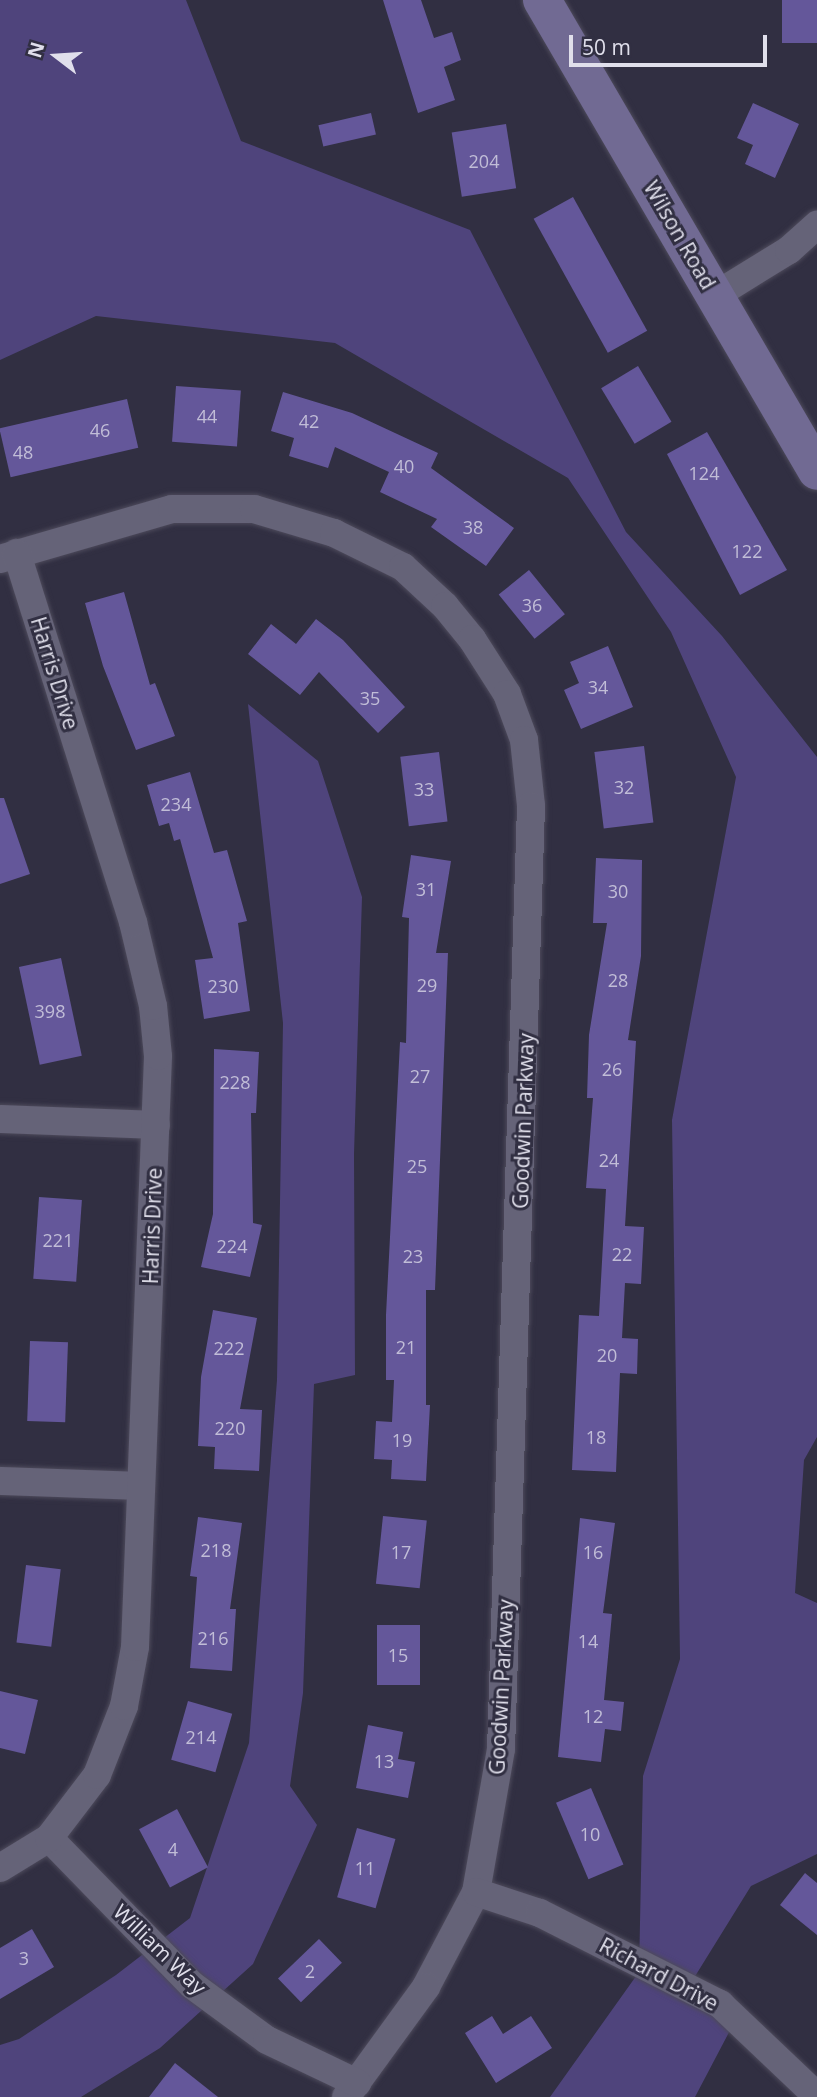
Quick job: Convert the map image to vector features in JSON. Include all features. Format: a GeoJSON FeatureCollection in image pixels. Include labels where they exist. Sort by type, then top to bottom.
{"type":"FeatureCollection","features":[{"type":"Feature","properties":{"kind":"street","name":"Wilson Road"},"geometry":{"type":"LineString","coordinates":[[542,0],[817,471]]}},
{"type":"Feature","properties":{"kind":"street"},"geometry":{"type":"LineString","coordinates":[[716,295],[789,250],[817,225]]}},
{"type":"Feature","properties":{"kind":"street","name":"Goodwin Parkway"},"geometry":{"type":"LineString","coordinates":[[9,556],[172,509],[254,509],[334,533],[403,567],[445,606],[472,639],[507,694],[524,740],[531,806],[501,1749],[476,1892],[426,1987],[352,2090]]}},
{"type":"Feature","properties":{"kind":"street","name":"Harris Drive"},"geometry":{"type":"LineString","coordinates":[[0,1868],[49,1838],[97,1775],[124,1706],[135,1647],[159,1056],[153,1006],[136,934],[9,556]]}},
{"type":"Feature","properties":{"kind":"street"},"geometry":{"type":"LineString","coordinates":[[0,1119],[156,1125]]}},
{"type":"Feature","properties":{"kind":"street"},"geometry":{"type":"LineString","coordinates":[[0,1481],[141,1486]]}},
{"type":"Feature","properties":{"kind":"street","name":"William Way"},"geometry":{"type":"LineString","coordinates":[[49,1838],[192,1985],[267,2040],[352,2090]]}},
{"type":"Feature","properties":{"kind":"street","name":"Richard Drive"},"geometry":{"type":"LineString","coordinates":[[476,1892],[540,1913],[720,2004],[817,2096]]}},
{"type":"Feature","properties":{"kind":"shaded area"},"geometry":{"type":"Polygon","coordinates":[[[0,0],[186,0],[241,141],[470,230],[626,532],[722,636],[817,757],[817,1437],[804,1460],[795,1593],[817,1603],[817,1854],[751,1886],[689,1986],[736,2019],[695,2097],[550,2097],[639,1972],[643,1776],[680,1659],[672,1120],[736,777],[671,632],[568,478],[335,343],[96,316],[0,360],[0,0]]]}},
{"type":"Feature","properties":{"kind":"shaded area"},"geometry":{"type":"Polygon","coordinates":[[[248,704],[318,761],[362,897],[354,1154],[355,1375],[314,1384],[303,1693],[290,1786],[317,1825],[253,1964],[160,2048],[81,2097],[0,2097],[0,2045],[19,2039],[116,1975],[190,1918],[249,1743],[277,1380],[283,1023],[248,704]]]}},
{"type":"Feature","properties":{"kind":"building"},"geometry":{"type":"Polygon","coordinates":[[[383,0],[421,0],[434,38],[452,32],[461,60],[444,67],[455,100],[418,113],[383,0]]]}},
{"type":"Feature","properties":{"kind":"building"},"geometry":{"type":"Polygon","coordinates":[[[782,0],[817,0],[817,43],[782,43],[782,0]]]}},
{"type":"Feature","properties":{"kind":"building"},"geometry":{"type":"Polygon","coordinates":[[[753,103],[799,124],[775,178],[745,164],[753,145],[737,138],[753,103]]]}},
{"type":"Feature","properties":{"kind":"building"},"geometry":{"type":"Polygon","coordinates":[[[371,113],[376,134],[323,147],[318,125],[371,113]]]}},
{"type":"Feature","properties":{"kind":"building"},"geometry":{"type":"Polygon","coordinates":[[[506,124],[516,188],[462,197],[452,133],[506,124]]]}},
{"type":"Feature","properties":{"kind":"building"},"geometry":{"type":"Polygon","coordinates":[[[573,197],[647,331],[608,353],[534,219],[573,197]]]}},
{"type":"Feature","properties":{"kind":"building"},"geometry":{"type":"Polygon","coordinates":[[[638,366],[671,422],[635,444],[601,388],[638,366]]]}},
{"type":"Feature","properties":{"kind":"building"},"geometry":{"type":"Polygon","coordinates":[[[176,386],[241,391],[237,446],[172,442],[176,386]]]}},
{"type":"Feature","properties":{"kind":"building"},"geometry":{"type":"Polygon","coordinates":[[[283,392],[352,413],[438,453],[431,468],[514,528],[486,566],[431,527],[437,519],[380,492],[389,472],[335,447],[328,468],[289,456],[294,438],[271,431],[283,392]]]}},
{"type":"Feature","properties":{"kind":"building"},"geometry":{"type":"Polygon","coordinates":[[[127,399],[138,448],[11,477],[0,428],[127,399]]]}},
{"type":"Feature","properties":{"kind":"building"},"geometry":{"type":"Polygon","coordinates":[[[707,432],[787,570],[740,595],[667,454],[707,432]]]}},
{"type":"Feature","properties":{"kind":"building"},"geometry":{"type":"Polygon","coordinates":[[[529,570],[565,614],[535,639],[499,595],[529,570]]]}},
{"type":"Feature","properties":{"kind":"building"},"geometry":{"type":"Polygon","coordinates":[[[124,592],[150,685],[155,683],[175,736],[136,750],[103,666],[85,603],[124,592]]]}},
{"type":"Feature","properties":{"kind":"building"},"geometry":{"type":"Polygon","coordinates":[[[316,619],[343,640],[405,707],[378,733],[319,672],[300,695],[248,654],[271,624],[296,644],[316,619]]]}},
{"type":"Feature","properties":{"kind":"building"},"geometry":{"type":"Polygon","coordinates":[[[608,646],[633,707],[581,729],[564,690],[579,683],[570,662],[608,646]]]}},
{"type":"Feature","properties":{"kind":"building"},"geometry":{"type":"Polygon","coordinates":[[[644,746],[653,822],[604,829],[594,752],[644,746]]]}},
{"type":"Feature","properties":{"kind":"building"},"geometry":{"type":"Polygon","coordinates":[[[439,752],[448,821],[409,826],[400,757],[439,752]]]}},
{"type":"Feature","properties":{"kind":"building"},"geometry":{"type":"Polygon","coordinates":[[[190,772],[214,853],[227,850],[247,921],[238,923],[250,1011],[204,1019],[195,960],[213,958],[180,839],[174,841],[169,823],[159,826],[147,785],[190,772]]]}},
{"type":"Feature","properties":{"kind":"building"},"geometry":{"type":"Polygon","coordinates":[[[0,798],[4,798],[30,874],[0,884],[0,798]]]}},
{"type":"Feature","properties":{"kind":"building"},"geometry":{"type":"Polygon","coordinates":[[[411,855],[451,861],[436,953],[448,953],[435,1290],[426,1290],[426,1405],[430,1405],[426,1481],[391,1479],[392,1460],[374,1459],[376,1421],[392,1422],[394,1380],[386,1380],[386,1315],[400,1042],[406,1043],[409,918],[402,917],[411,855]]]}},
{"type":"Feature","properties":{"kind":"building"},"geometry":{"type":"Polygon","coordinates":[[[596,858],[642,860],[641,956],[628,1040],[636,1041],[625,1226],[644,1227],[641,1284],[625,1283],[622,1338],[638,1339],[637,1374],[620,1373],[616,1472],[572,1470],[579,1315],[599,1316],[606,1189],[586,1188],[593,1098],[587,1098],[589,1035],[607,923],[593,923],[596,858]]]}},
{"type":"Feature","properties":{"kind":"building"},"geometry":{"type":"Polygon","coordinates":[[[61,958],[82,1056],[40,1065],[19,967],[61,958]]]}},
{"type":"Feature","properties":{"kind":"building"},"geometry":{"type":"Polygon","coordinates":[[[214,1049],[259,1052],[256,1113],[251,1113],[253,1223],[262,1225],[250,1277],[201,1267],[213,1214],[214,1049]]]}},
{"type":"Feature","properties":{"kind":"building"},"geometry":{"type":"Polygon","coordinates":[[[39,1197],[82,1200],[76,1282],[33,1279],[39,1197]]]}},
{"type":"Feature","properties":{"kind":"building"},"geometry":{"type":"Polygon","coordinates":[[[213,1310],[257,1318],[240,1409],[262,1410],[259,1471],[214,1469],[215,1447],[198,1446],[201,1377],[213,1310]]]}},
{"type":"Feature","properties":{"kind":"building"},"geometry":{"type":"Polygon","coordinates":[[[30,1341],[68,1342],[65,1422],[27,1421],[30,1341]]]}},
{"type":"Feature","properties":{"kind":"building"},"geometry":{"type":"Polygon","coordinates":[[[383,1516],[427,1521],[420,1588],[376,1584],[383,1516]]]}},
{"type":"Feature","properties":{"kind":"building"},"geometry":{"type":"Polygon","coordinates":[[[198,1517],[242,1523],[230,1609],[236,1609],[232,1671],[190,1668],[197,1577],[190,1576],[198,1517]]]}},
{"type":"Feature","properties":{"kind":"building"},"geometry":{"type":"Polygon","coordinates":[[[580,1518],[615,1523],[603,1613],[612,1614],[604,1700],[624,1702],[621,1731],[605,1729],[601,1762],[558,1757],[580,1518]]]}},
{"type":"Feature","properties":{"kind":"building"},"geometry":{"type":"Polygon","coordinates":[[[26,1565],[61,1569],[51,1647],[16,1642],[26,1565]]]}},
{"type":"Feature","properties":{"kind":"building"},"geometry":{"type":"Polygon","coordinates":[[[377,1625],[420,1625],[420,1685],[377,1685],[377,1625]]]}},
{"type":"Feature","properties":{"kind":"building"},"geometry":{"type":"Polygon","coordinates":[[[0,1691],[38,1700],[25,1754],[0,1748],[0,1691]]]}},
{"type":"Feature","properties":{"kind":"building"},"geometry":{"type":"Polygon","coordinates":[[[188,1701],[232,1714],[215,1772],[171,1760],[188,1701]]]}},
{"type":"Feature","properties":{"kind":"building"},"geometry":{"type":"Polygon","coordinates":[[[368,1725],[403,1732],[398,1759],[415,1762],[408,1798],[356,1788],[368,1725]]]}},
{"type":"Feature","properties":{"kind":"building"},"geometry":{"type":"Polygon","coordinates":[[[591,1788],[623,1864],[588,1879],[556,1803],[591,1788]]]}},
{"type":"Feature","properties":{"kind":"building"},"geometry":{"type":"Polygon","coordinates":[[[177,1809],[208,1867],[170,1887],[139,1829],[177,1809]]]}},
{"type":"Feature","properties":{"kind":"building"},"geometry":{"type":"Polygon","coordinates":[[[357,1828],[395,1839],[376,1908],[337,1897],[357,1828]]]}},
{"type":"Feature","properties":{"kind":"building"},"geometry":{"type":"Polygon","coordinates":[[[805,1873],[817,1883],[817,1935],[780,1905],[805,1873]]]}},
{"type":"Feature","properties":{"kind":"building"},"geometry":{"type":"Polygon","coordinates":[[[32,1929],[54,1967],[0,1999],[0,1948],[32,1929]]]}},
{"type":"Feature","properties":{"kind":"building"},"geometry":{"type":"Polygon","coordinates":[[[319,1939],[342,1963],[301,2002],[278,1979],[319,1939]]]}},
{"type":"Feature","properties":{"kind":"building"},"geometry":{"type":"Polygon","coordinates":[[[492,2016],[503,2034],[531,2016],[552,2048],[496,2083],[465,2033],[492,2016]]]}},
{"type":"Feature","properties":{"kind":"building"},"geometry":{"type":"Polygon","coordinates":[[[175,2063],[218,2097],[149,2097],[175,2063]]]}}]}
